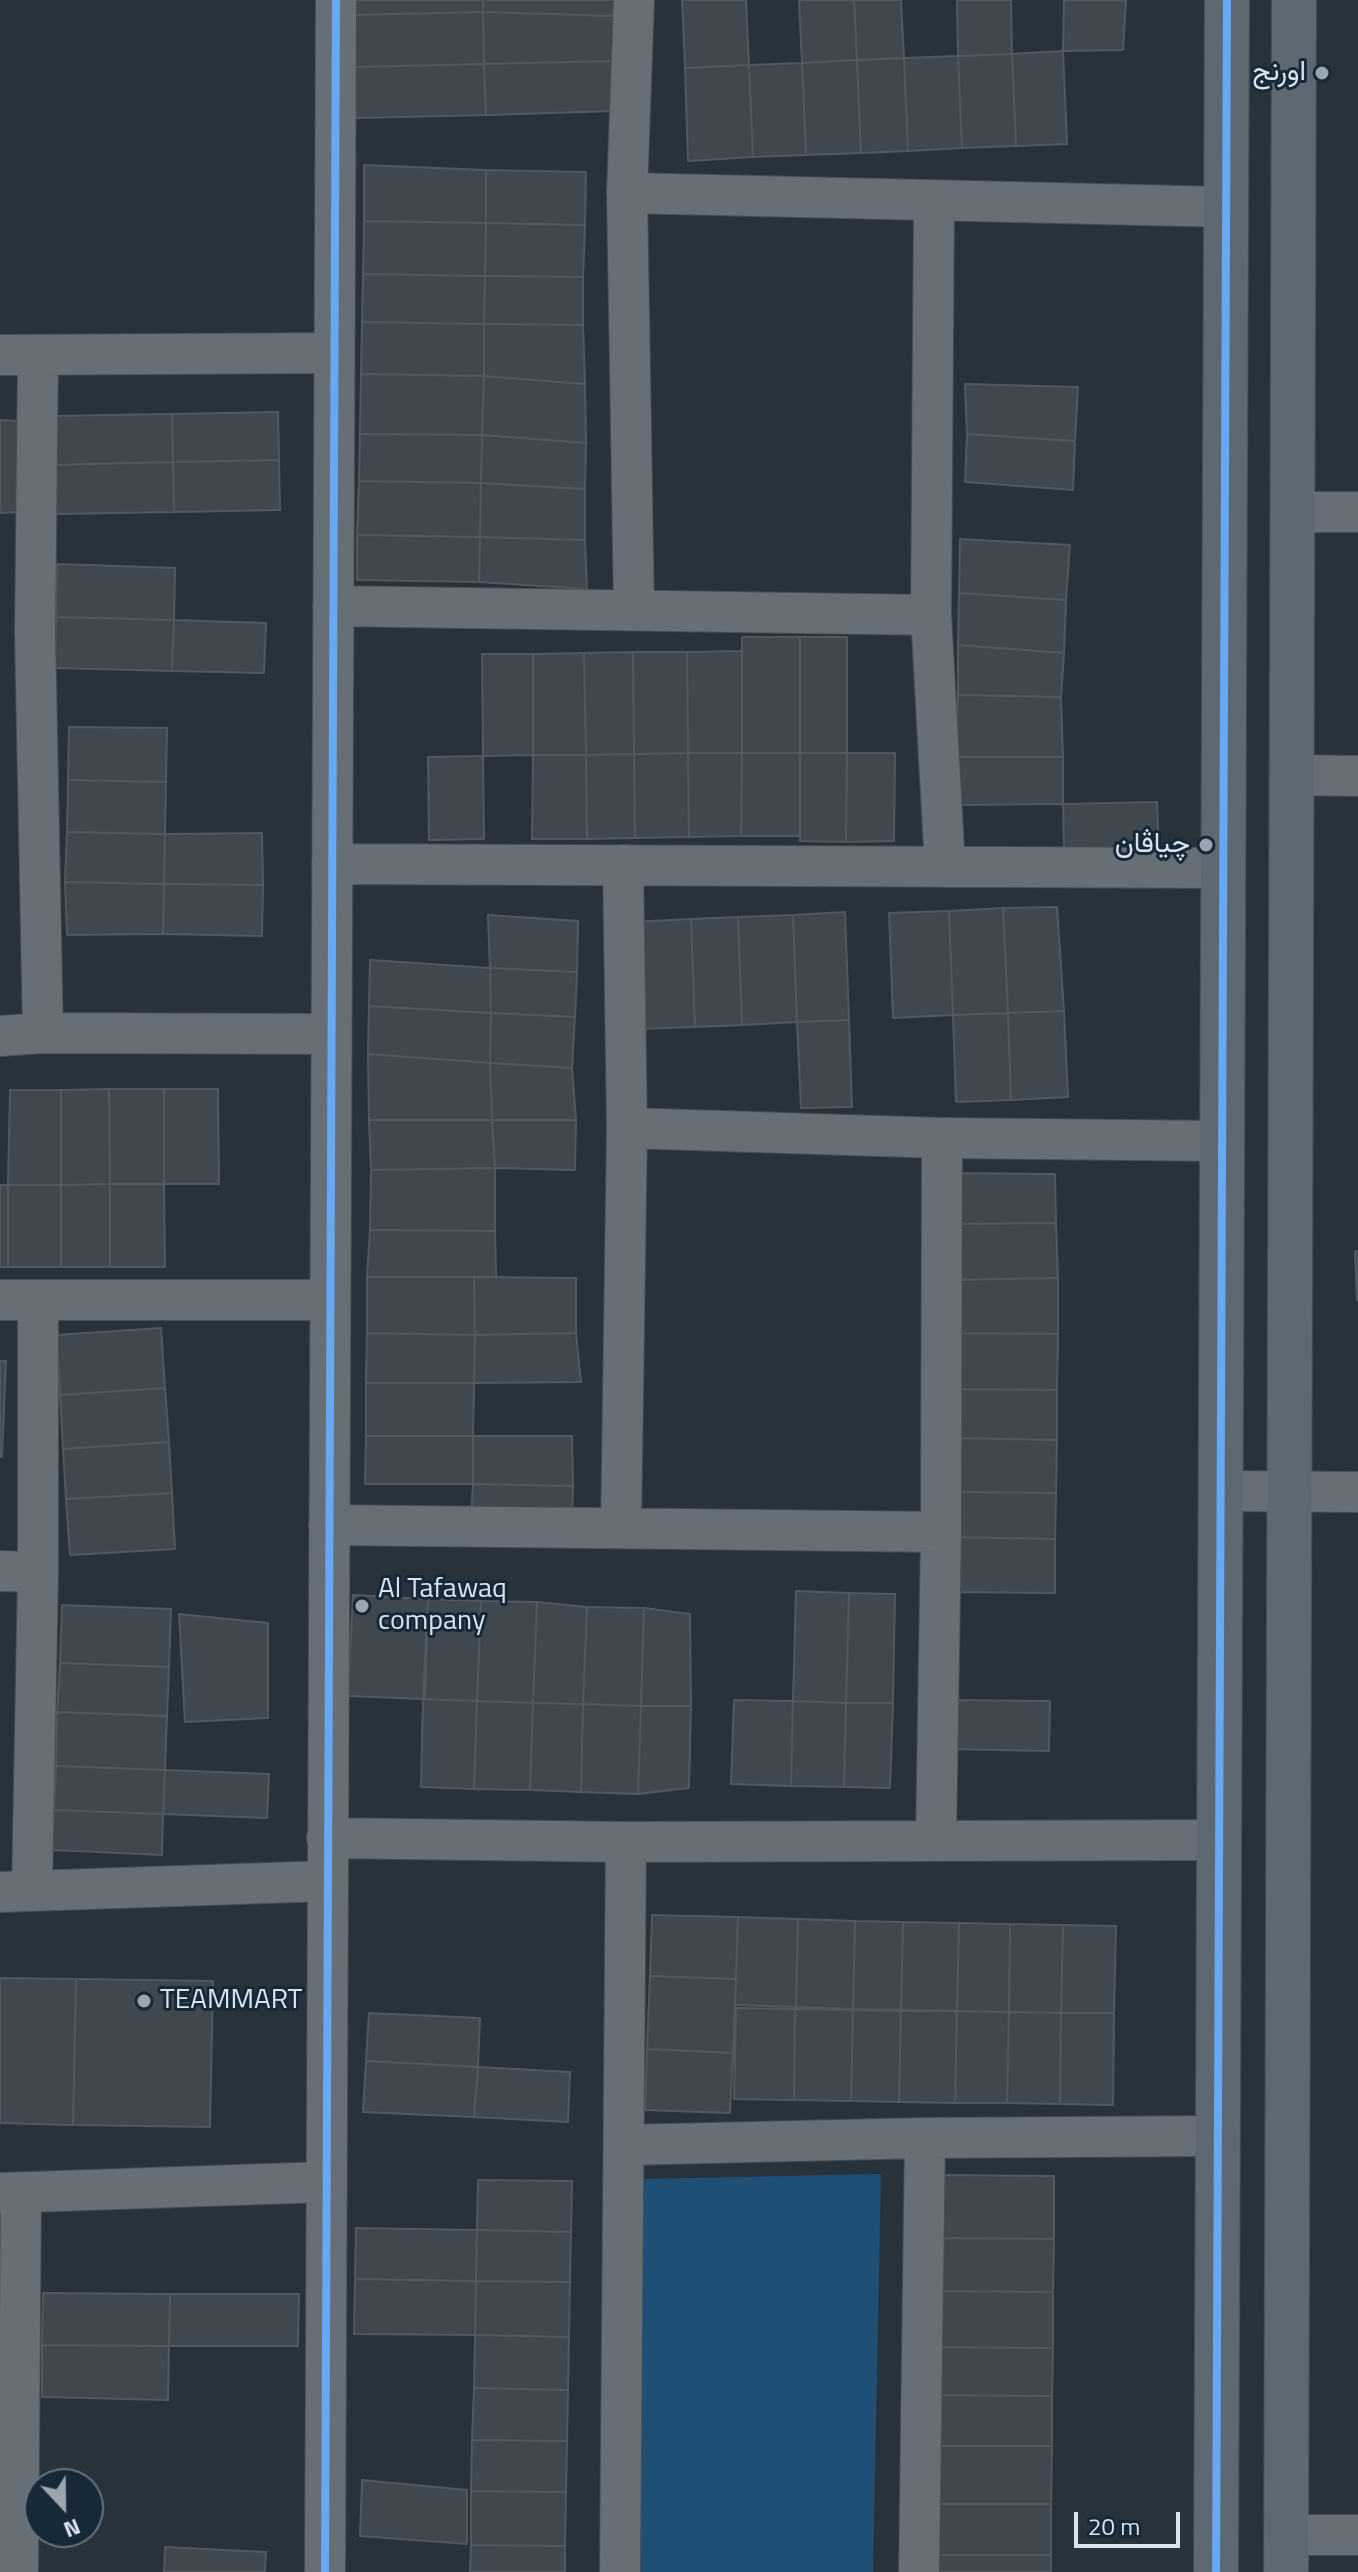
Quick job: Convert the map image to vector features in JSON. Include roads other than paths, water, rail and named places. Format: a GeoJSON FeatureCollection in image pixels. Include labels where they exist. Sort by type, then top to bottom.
{"type":"FeatureCollection","features":[{"type":"Feature","properties":{"kind":"street"},"geometry":{"type":"LineString","coordinates":[[325,2572],[336,0]]}},
{"type":"Feature","properties":{"kind":"street"},"geometry":{"type":"LineString","coordinates":[[634,0],[627,193],[634,609]]}},
{"type":"Feature","properties":{"kind":"street"},"geometry":{"type":"LineString","coordinates":[[1216,2572],[1227,0]]}},
{"type":"Feature","properties":{"kind":"street"},"geometry":{"type":"LineString","coordinates":[[1294,0],[1286,2554],[1358,2535]]}},
{"type":"Feature","properties":{"kind":"street"},"geometry":{"type":"LineString","coordinates":[[1226,54],[1294,52]]}},
{"type":"Feature","properties":{"kind":"street"},"geometry":{"type":"LineString","coordinates":[[627,193],[1226,207]]}},
{"type":"Feature","properties":{"kind":"street"},"geometry":{"type":"LineString","coordinates":[[934,200],[931,615],[945,867]]}},
{"type":"Feature","properties":{"kind":"street"},"geometry":{"type":"LineString","coordinates":[[43,1033],[17,633],[19,356],[334,353]]}},
{"type":"Feature","properties":{"kind":"street"},"geometry":{"type":"LineString","coordinates":[[1293,512],[1358,512]]}},
{"type":"Feature","properties":{"kind":"street"},"geometry":{"type":"LineString","coordinates":[[333,606],[931,615]]}},
{"type":"Feature","properties":{"kind":"street"},"geometry":{"type":"LineString","coordinates":[[1292,775],[1358,776]]}},
{"type":"Feature","properties":{"kind":"street"},"geometry":{"type":"LineString","coordinates":[[332,864],[1223,868]]}},
{"type":"Feature","properties":{"kind":"street"},"geometry":{"type":"LineString","coordinates":[[621,1528],[627,1128],[623,865]]}},
{"type":"Feature","properties":{"kind":"street"},"geometry":{"type":"LineString","coordinates":[[0,1036],[43,1033],[331,1034]]}},
{"type":"Feature","properties":{"kind":"street"},"geometry":{"type":"LineString","coordinates":[[627,1128],[942,1138],[1222,1141]]}},
{"type":"Feature","properties":{"kind":"street"},"geometry":{"type":"LineString","coordinates":[[936,1840],[942,1138]]}},
{"type":"Feature","properties":{"kind":"street"},"geometry":{"type":"LineString","coordinates":[[327,1881],[16,1891],[19,1300],[330,1300]]}},
{"type":"Feature","properties":{"kind":"street"},"geometry":{"type":"LineString","coordinates":[[1220,1491],[1358,1492]]}},
{"type":"Feature","properties":{"kind":"street"},"geometry":{"type":"LineString","coordinates":[[329,1525],[941,1532]]}},
{"type":"Feature","properties":{"kind":"street"},"geometry":{"type":"LineString","coordinates":[[327,1838],[626,1842],[1219,1840]]}},
{"type":"Feature","properties":{"kind":"street"},"geometry":{"type":"LineString","coordinates":[[620,2572],[626,1842]]}},
{"type":"Feature","properties":{"kind":"street"},"geometry":{"type":"LineString","coordinates":[[624,2145],[925,2138],[1218,2136]]}},
{"type":"Feature","properties":{"kind":"street"},"geometry":{"type":"LineString","coordinates":[[919,2572],[925,2138]]}},
{"type":"Feature","properties":{"kind":"street"},"geometry":{"type":"LineString","coordinates":[[18,2572],[10,2455],[11,2193],[326,2182]]}},
{"type":"Feature","properties":{"kind":"place","name":"اورنج"},"geometry":{"type":"Point","coordinates":[1322,73]}},
{"type":"Feature","properties":{"kind":"place","name":"چياڤان"},"geometry":{"type":"Point","coordinates":[1206,845]}},
{"type":"Feature","properties":{"kind":"place","name":"Al Tafawaq company"},"geometry":{"type":"Point","coordinates":[362,1606]}},
{"type":"Feature","properties":{"kind":"place","name":"TEAMMART"},"geometry":{"type":"Point","coordinates":[144,2001]}}]}
